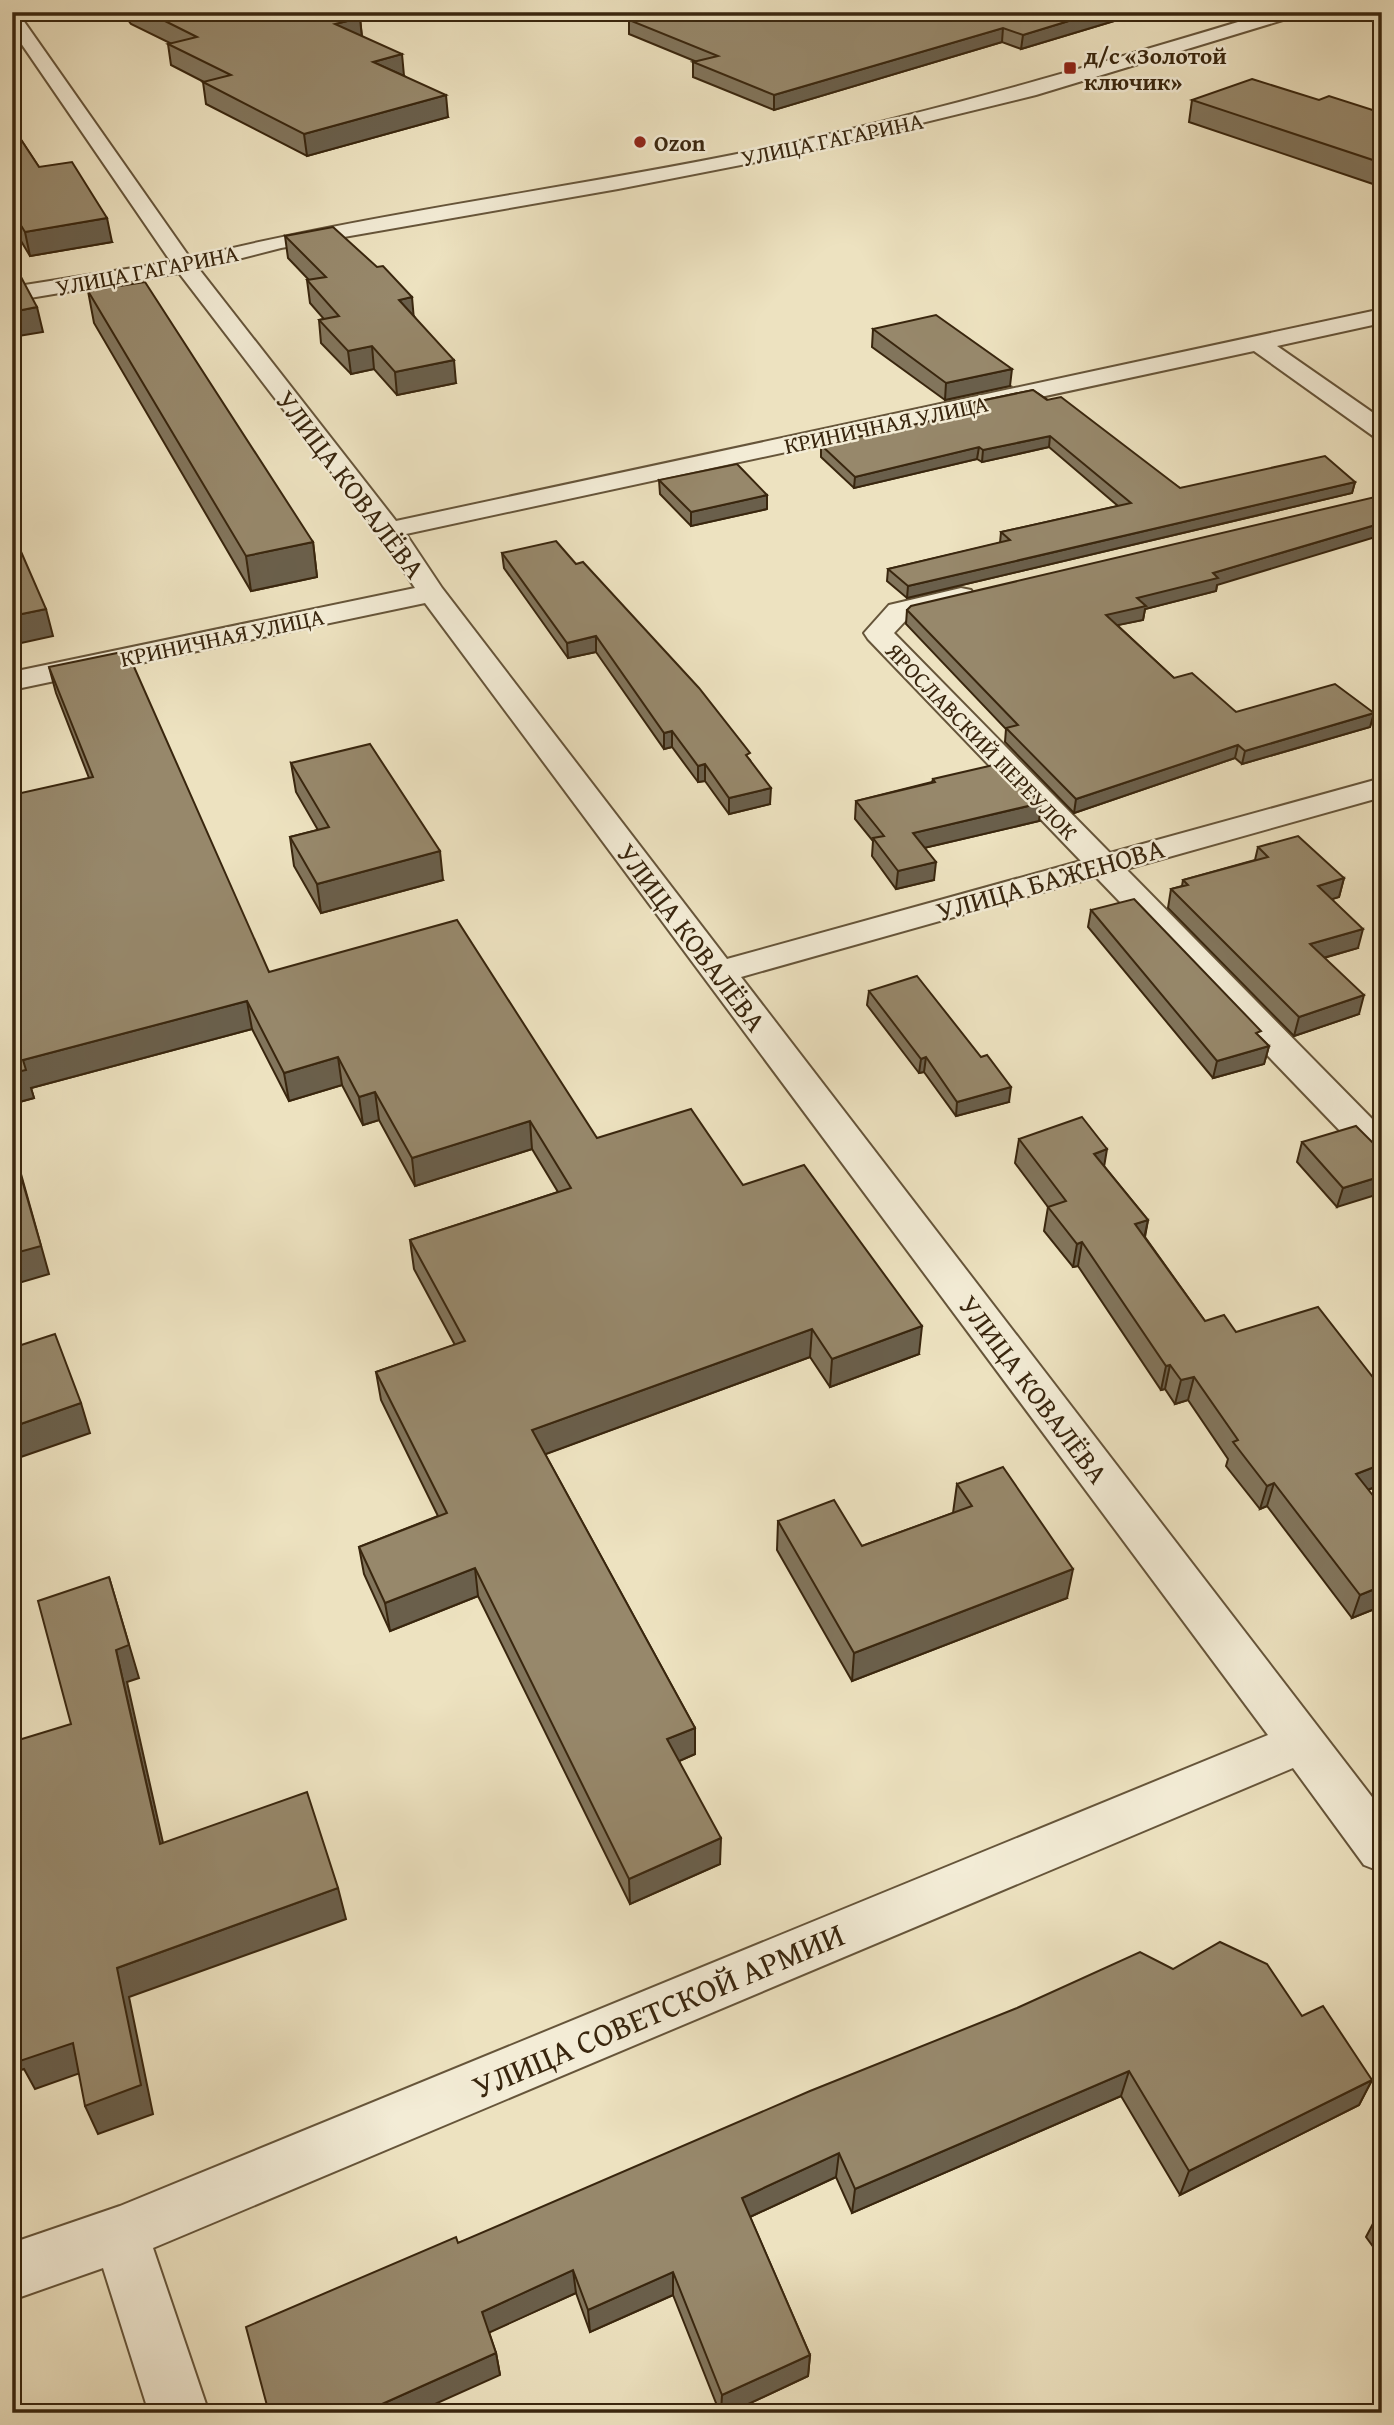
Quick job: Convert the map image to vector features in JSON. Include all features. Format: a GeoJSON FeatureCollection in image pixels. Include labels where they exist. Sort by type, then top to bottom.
{"type":"FeatureCollection","features":[{"type":"Feature","properties":{"kind":"street","name":"УЛИЦА ГАГАРИНА"},"geometry":{"type":"LineString","coordinates":[[12,294],[180,260],[618,183],[782,151],[1029,91],[1290,12]]}},
{"type":"Feature","properties":{"kind":"street","name":"УЛИЦА КОВАЛЁВА"},"geometry":{"type":"LineString","coordinates":[[18,38],[180,260],[390,530],[432,593],[1301,1743],[1368,1805],[1382,1849]]}},
{"type":"Feature","properties":{"kind":"street","name":"УЛИЦА ГАГАРИНА"},"geometry":{"type":"LineString","coordinates":[[12,281],[180,260]]}},
{"type":"Feature","properties":{"kind":"street","name":"КРИНИЧНАЯ УЛИЦА"},"geometry":{"type":"LineString","coordinates":[[390,530],[1382,316]]}},
{"type":"Feature","properties":{"kind":"street"},"geometry":{"type":"LineString","coordinates":[[1260,344],[1382,431]]}},
{"type":"Feature","properties":{"kind":"street","name":"ЯРОСЛАВСКИЙ ПЕРЕУЛОК"},"geometry":{"type":"LineString","coordinates":[[993,589],[900,611],[878,633],[1101,864]]}},
{"type":"Feature","properties":{"kind":"street","name":"КРИНИЧНАЯ УЛИЦА"},"geometry":{"type":"LineString","coordinates":[[12,681],[432,593]]}},
{"type":"Feature","properties":{"kind":"street","name":"УЛИЦА БАЖЕНОВА"},"geometry":{"type":"LineString","coordinates":[[719,972],[1382,787]]}},
{"type":"Feature","properties":{"kind":"street"},"geometry":{"type":"LineString","coordinates":[[1101,864],[1382,1152]]}},
{"type":"Feature","properties":{"kind":"street","name":"УЛИЦА СОВЕТСКОЙ АРМИИ"},"geometry":{"type":"LineString","coordinates":[[12,2272],[120,2234],[1301,1743]]}},
{"type":"Feature","properties":{"kind":"street"},"geometry":{"type":"LineString","coordinates":[[120,2234],[179,2413]]}},
{"type":"Feature","properties":{"kind":"building"},"geometry":{"type":"Polygon","coordinates":[[[147,12],[348,12],[360,18],[335,24],[402,54],[373,62],[446,95],[304,134],[203,82],[231,75],[168,44],[197,37],[147,12]]]}},
{"type":"Feature","properties":{"kind":"building"},"geometry":{"type":"Polygon","coordinates":[[[647,12],[1098,12],[1023,35],[1003,28],[774,95],[693,62],[718,56],[629,20],[652,14],[647,12]]]}},
{"type":"Feature","properties":{"kind":"building"},"geometry":{"type":"Polygon","coordinates":[[[1252,79],[1319,100],[1329,96],[1382,113],[1382,163],[1192,100],[1252,79]]]}},
{"type":"Feature","properties":{"kind":"building"},"geometry":{"type":"Polygon","coordinates":[[[12,126],[39,167],[72,162],[107,218],[25,232],[12,211],[12,126]]]}},
{"type":"Feature","properties":{"kind":"building"},"geometry":{"type":"Polygon","coordinates":[[[333,227],[377,267],[383,266],[412,297],[399,300],[454,360],[395,372],[372,346],[348,351],[319,320],[339,316],[307,280],[326,277],[285,236],[333,227]]]}},
{"type":"Feature","properties":{"kind":"building"},"geometry":{"type":"Polygon","coordinates":[[[21,277],[37,307],[12,312],[12,278],[21,277]]]}},
{"type":"Feature","properties":{"kind":"building"},"geometry":{"type":"Polygon","coordinates":[[[145,282],[313,542],[246,556],[88,291],[145,282]]]}},
{"type":"Feature","properties":{"kind":"building"},"geometry":{"type":"Polygon","coordinates":[[[936,315],[1012,369],[946,383],[873,329],[936,315]]]}},
{"type":"Feature","properties":{"kind":"building"},"geometry":{"type":"Polygon","coordinates":[[[1033,390],[1047,400],[1061,397],[1180,488],[1325,456],[1355,482],[908,586],[888,569],[1010,540],[1001,532],[1131,503],[1050,436],[983,450],[979,447],[855,477],[821,445],[976,411],[966,404],[1033,390]]]}},
{"type":"Feature","properties":{"kind":"building"},"geometry":{"type":"Polygon","coordinates":[[[737,464],[767,495],[691,512],[659,480],[737,464]]]}},
{"type":"Feature","properties":{"kind":"building"},"geometry":{"type":"Polygon","coordinates":[[[1375,497],[1382,503],[1382,523],[1213,573],[1218,578],[1137,598],[1146,606],[1106,615],[1174,678],[1192,673],[1236,712],[1335,684],[1374,713],[1245,751],[1238,745],[1076,799],[1006,728],[1018,725],[907,610],[911,606],[1375,497]]]}},
{"type":"Feature","properties":{"kind":"building"},"geometry":{"type":"Polygon","coordinates":[[[12,531],[46,609],[12,616],[12,531]]]}},
{"type":"Feature","properties":{"kind":"building"},"geometry":{"type":"Polygon","coordinates":[[[556,541],[576,564],[583,562],[699,688],[750,753],[746,755],[771,788],[729,798],[705,764],[698,766],[672,731],[664,733],[596,636],[567,643],[502,553],[556,541]]]}},
{"type":"Feature","properties":{"kind":"building"},"geometry":{"type":"Polygon","coordinates":[[[127,651],[269,972],[457,920],[597,1138],[691,1109],[743,1185],[804,1165],[922,1326],[832,1359],[812,1329],[532,1430],[695,1728],[667,1739],[721,1838],[629,1879],[475,1568],[385,1603],[359,1547],[447,1513],[376,1372],[465,1341],[410,1240],[571,1188],[530,1121],[412,1158],[375,1092],[359,1097],[338,1057],[284,1073],[247,1001],[23,1060],[26,1070],[12,1073],[12,795],[93,777],[49,667],[127,651]]]}},
{"type":"Feature","properties":{"kind":"building"},"geometry":{"type":"Polygon","coordinates":[[[370,744],[440,851],[317,884],[290,837],[329,827],[291,763],[370,744]]]}},
{"type":"Feature","properties":{"kind":"building"},"geometry":{"type":"Polygon","coordinates":[[[1002,763],[1041,803],[913,833],[936,862],[898,871],[873,838],[884,836],[856,801],[935,782],[933,779],[1002,763]]]}},
{"type":"Feature","properties":{"kind":"building"},"geometry":{"type":"Polygon","coordinates":[[[1298,836],[1344,878],[1318,886],[1363,929],[1310,944],[1364,995],[1299,1017],[1171,889],[1188,885],[1183,880],[1268,857],[1258,847],[1298,836]]]}},
{"type":"Feature","properties":{"kind":"building"},"geometry":{"type":"Polygon","coordinates":[[[1134,899],[1261,1031],[1256,1033],[1269,1046],[1217,1061],[1091,910],[1134,899]]]}},
{"type":"Feature","properties":{"kind":"building"},"geometry":{"type":"Polygon","coordinates":[[[917,976],[981,1057],[987,1055],[1011,1087],[957,1102],[926,1057],[921,1059],[869,991],[917,976]]]}},
{"type":"Feature","properties":{"kind":"building"},"geometry":{"type":"Polygon","coordinates":[[[1082,1117],[1107,1149],[1094,1154],[1148,1220],[1135,1224],[1205,1321],[1224,1315],[1236,1332],[1318,1307],[1382,1389],[1382,1464],[1356,1474],[1382,1507],[1382,1586],[1360,1595],[1274,1483],[1267,1486],[1233,1442],[1238,1440],[1194,1377],[1181,1380],[1170,1365],[1166,1366],[1082,1242],[1077,1244],[1048,1207],[1066,1201],[1019,1139],[1082,1117]]]}},
{"type":"Feature","properties":{"kind":"building"},"geometry":{"type":"Polygon","coordinates":[[[1356,1126],[1373,1143],[1382,1146],[1382,1176],[1343,1188],[1302,1142],[1356,1126]]]}},
{"type":"Feature","properties":{"kind":"building"},"geometry":{"type":"Polygon","coordinates":[[[12,1145],[41,1246],[12,1254],[12,1145]]]}},
{"type":"Feature","properties":{"kind":"building"},"geometry":{"type":"Polygon","coordinates":[[[55,1334],[81,1403],[12,1427],[12,1348],[55,1334]]]}},
{"type":"Feature","properties":{"kind":"building"},"geometry":{"type":"Polygon","coordinates":[[[1003,1467],[1073,1569],[854,1653],[778,1521],[834,1500],[862,1546],[972,1506],[957,1484],[1003,1467]]]}},
{"type":"Feature","properties":{"kind":"building"},"geometry":{"type":"Polygon","coordinates":[[[109,1577],[129,1645],[116,1650],[160,1844],[307,1792],[338,1888],[117,1968],[141,2085],[85,2106],[73,2043],[20,2061],[17,2037],[12,2039],[12,1742],[71,1724],[38,1601],[109,1577]]]}},
{"type":"Feature","properties":{"kind":"building"},"geometry":{"type":"Polygon","coordinates":[[[1220,1942],[1267,1964],[1302,2016],[1323,2006],[1372,2080],[1189,2171],[1129,2071],[855,2189],[839,2153],[742,2198],[810,2355],[722,2395],[673,2272],[588,2310],[573,2270],[482,2312],[496,2353],[362,2413],[269,2413],[246,2327],[456,2237],[458,2243],[810,2091],[1017,2008],[1140,1952],[1173,1969],[1220,1942]]]}},
{"type":"Feature","properties":{"kind":"place","name":"д/с «Золотой ключик»"},"geometry":{"type":"Point","coordinates":[1070,68]}},
{"type":"Feature","properties":{"kind":"place","name":"Ozon"},"geometry":{"type":"Point","coordinates":[640,142]}}]}
